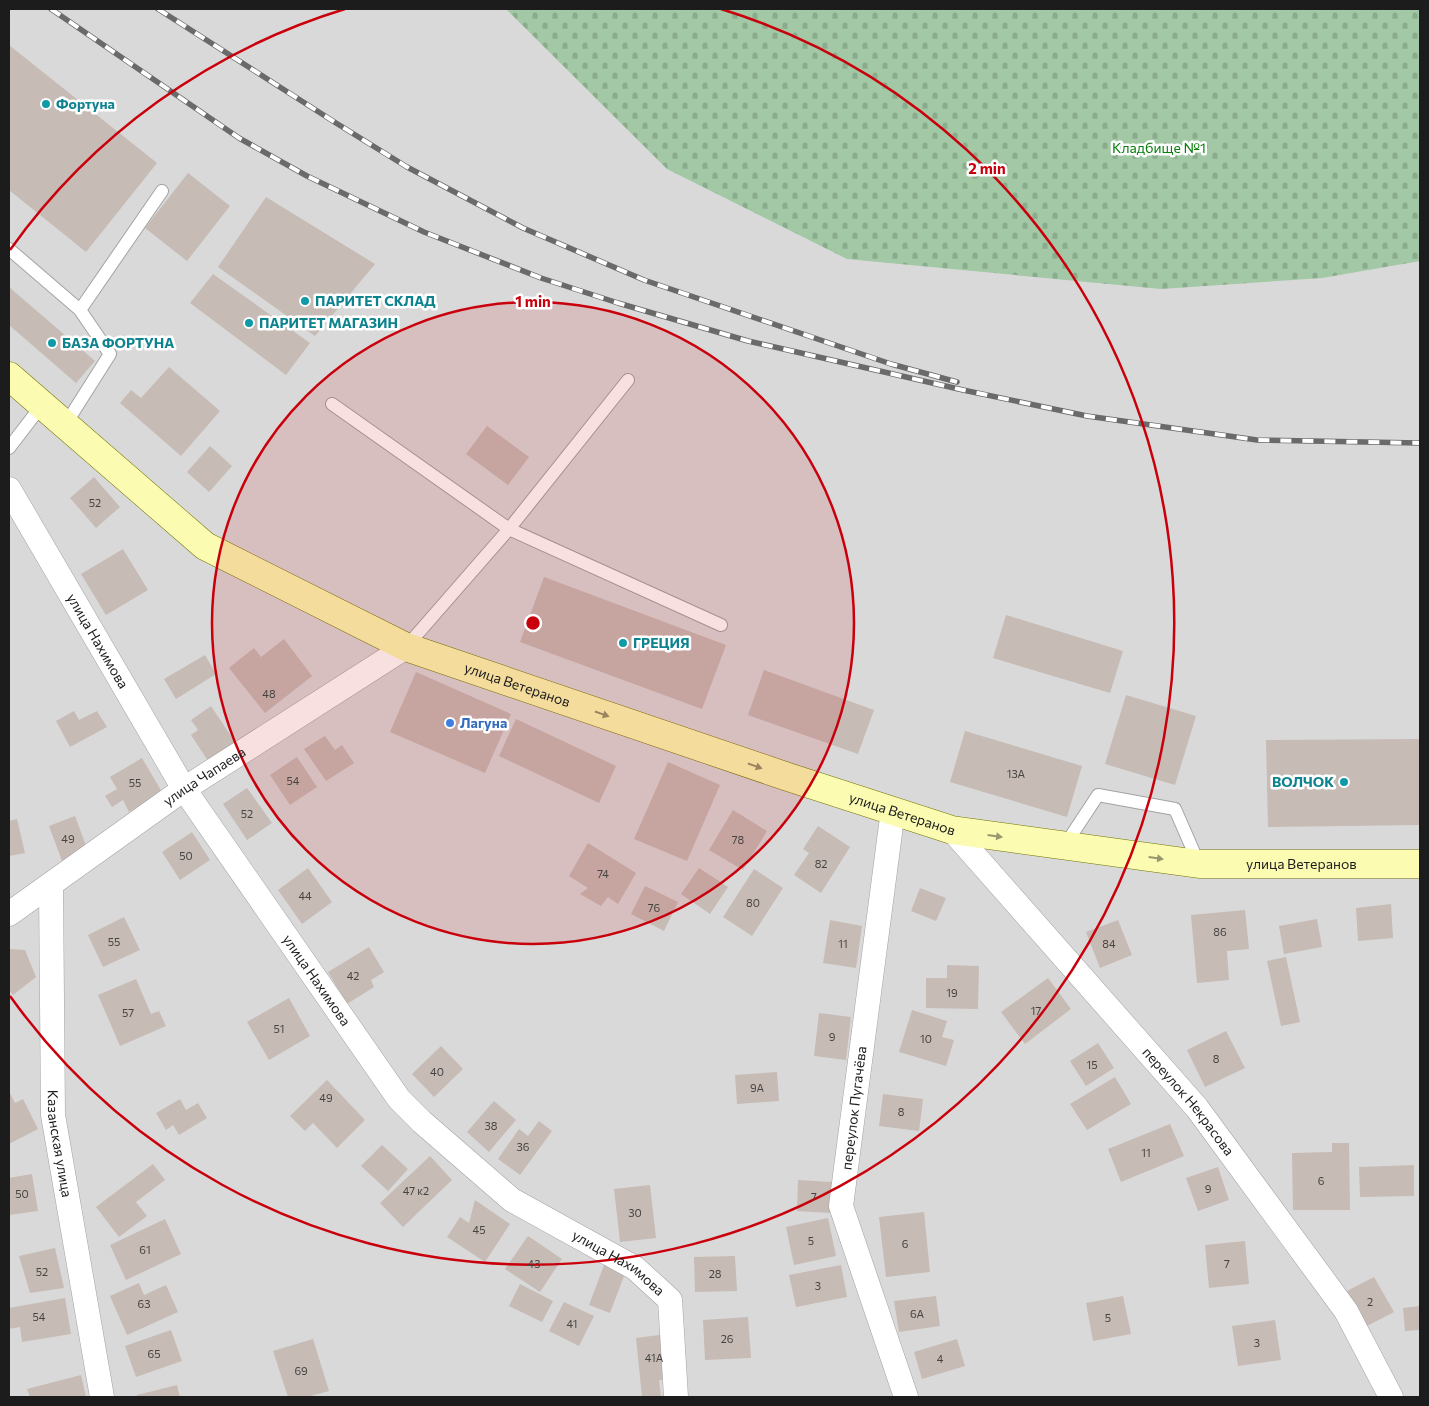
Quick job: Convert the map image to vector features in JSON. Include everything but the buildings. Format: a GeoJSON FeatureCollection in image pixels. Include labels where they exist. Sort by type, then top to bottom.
{"type":"FeatureCollection","features":[{"type":"Feature","properties":{"kind":"street","name":"улица Ветеранов"},"geometry":{"type":"LineString","coordinates":[[9,376],[205,546],[406,647],[788,777],[952,830],[1199,864],[1420,864]]}},
{"type":"Feature","properties":{"kind":"street","name":"улица Нахимова"},"geometry":{"type":"LineString","coordinates":[[9,489],[184,789],[405,1105],[512,1200],[635,1268],[670,1300],[676,1397]]}},
{"type":"Feature","properties":{"kind":"street","name":"улица Чапаева"},"geometry":{"type":"LineString","coordinates":[[9,914],[51,886],[184,789],[406,647]]}},
{"type":"Feature","properties":{"kind":"street","name":"переулок Пугачёва"},"geometry":{"type":"LineString","coordinates":[[893,810],[841,1206],[906,1397]]}},
{"type":"Feature","properties":{"kind":"street","name":"переулок Некрасова"},"geometry":{"type":"LineString","coordinates":[[952,830],[1197,1108],[1346,1311],[1391,1397]]}},
{"type":"Feature","properties":{"kind":"street","name":"Казанская улица"},"geometry":{"type":"LineString","coordinates":[[51,886],[53,1115],[102,1397]]}},
{"type":"Feature","properties":{"kind":"lane"},"geometry":{"type":"LineString","coordinates":[[80,310],[162,191]]}},
{"type":"Feature","properties":{"kind":"lane"},"geometry":{"type":"LineString","coordinates":[[9,249],[80,310],[110,354],[65,425]]}},
{"type":"Feature","properties":{"kind":"lane"},"geometry":{"type":"LineString","coordinates":[[406,647],[509,530],[628,380]]}},
{"type":"Feature","properties":{"kind":"lane"},"geometry":{"type":"LineString","coordinates":[[332,404],[509,530],[721,625]]}},
{"type":"Feature","properties":{"kind":"lane"},"geometry":{"type":"LineString","coordinates":[[9,448],[42,405]]}},
{"type":"Feature","properties":{"kind":"lane"},"geometry":{"type":"LineString","coordinates":[[1065,845],[1098,796],[1175,809],[1199,864]]}},
{"type":"Feature","properties":{"kind":"shaded area"},"geometry":{"type":"Polygon","coordinates":[[[9,9],[1420,9],[1420,1397],[9,1397],[9,9]]]}},
{"type":"Feature","properties":{"kind":"green space","name":"Кладбище №1"},"geometry":{"type":"Polygon","coordinates":[[[506,9],[1420,9],[1420,261],[1322,278],[1161,289],[847,259],[667,169],[506,9]]]}},
{"type":"Feature","properties":{"kind":"railway"},"geometry":{"type":"LineString","coordinates":[[51,9],[239,138],[307,176],[424,232],[541,278],[618,303],[748,341],[1087,416],[1257,440],[1420,443]]}},
{"type":"Feature","properties":{"kind":"railway"},"geometry":{"type":"LineString","coordinates":[[158,9],[407,167],[523,228],[644,280],[891,364],[957,382]]}},
{"type":"Feature","properties":{"kind":"place","name":"Фортуна"},"geometry":{"type":"Point","coordinates":[46,104]}},
{"type":"Feature","properties":{"kind":"place","name":"ПАРИТЕТ СКЛАД"},"geometry":{"type":"Point","coordinates":[305,301]}},
{"type":"Feature","properties":{"kind":"place","name":"ПАРИТЕТ МАГАЗИН"},"geometry":{"type":"Point","coordinates":[249,323]}},
{"type":"Feature","properties":{"kind":"place","name":"БАЗА ФОРТУНА"},"geometry":{"type":"Point","coordinates":[52,343]}},
{"type":"Feature","properties":{"kind":"place","name":"ГРЕЦИЯ"},"geometry":{"type":"Point","coordinates":[623,643]}},
{"type":"Feature","properties":{"kind":"place","name":"Лагуна"},"geometry":{"type":"Point","coordinates":[450,723]}},
{"type":"Feature","properties":{"kind":"place","name":"ВОЛЧОК"},"geometry":{"type":"Point","coordinates":[1344,782]}}]}
